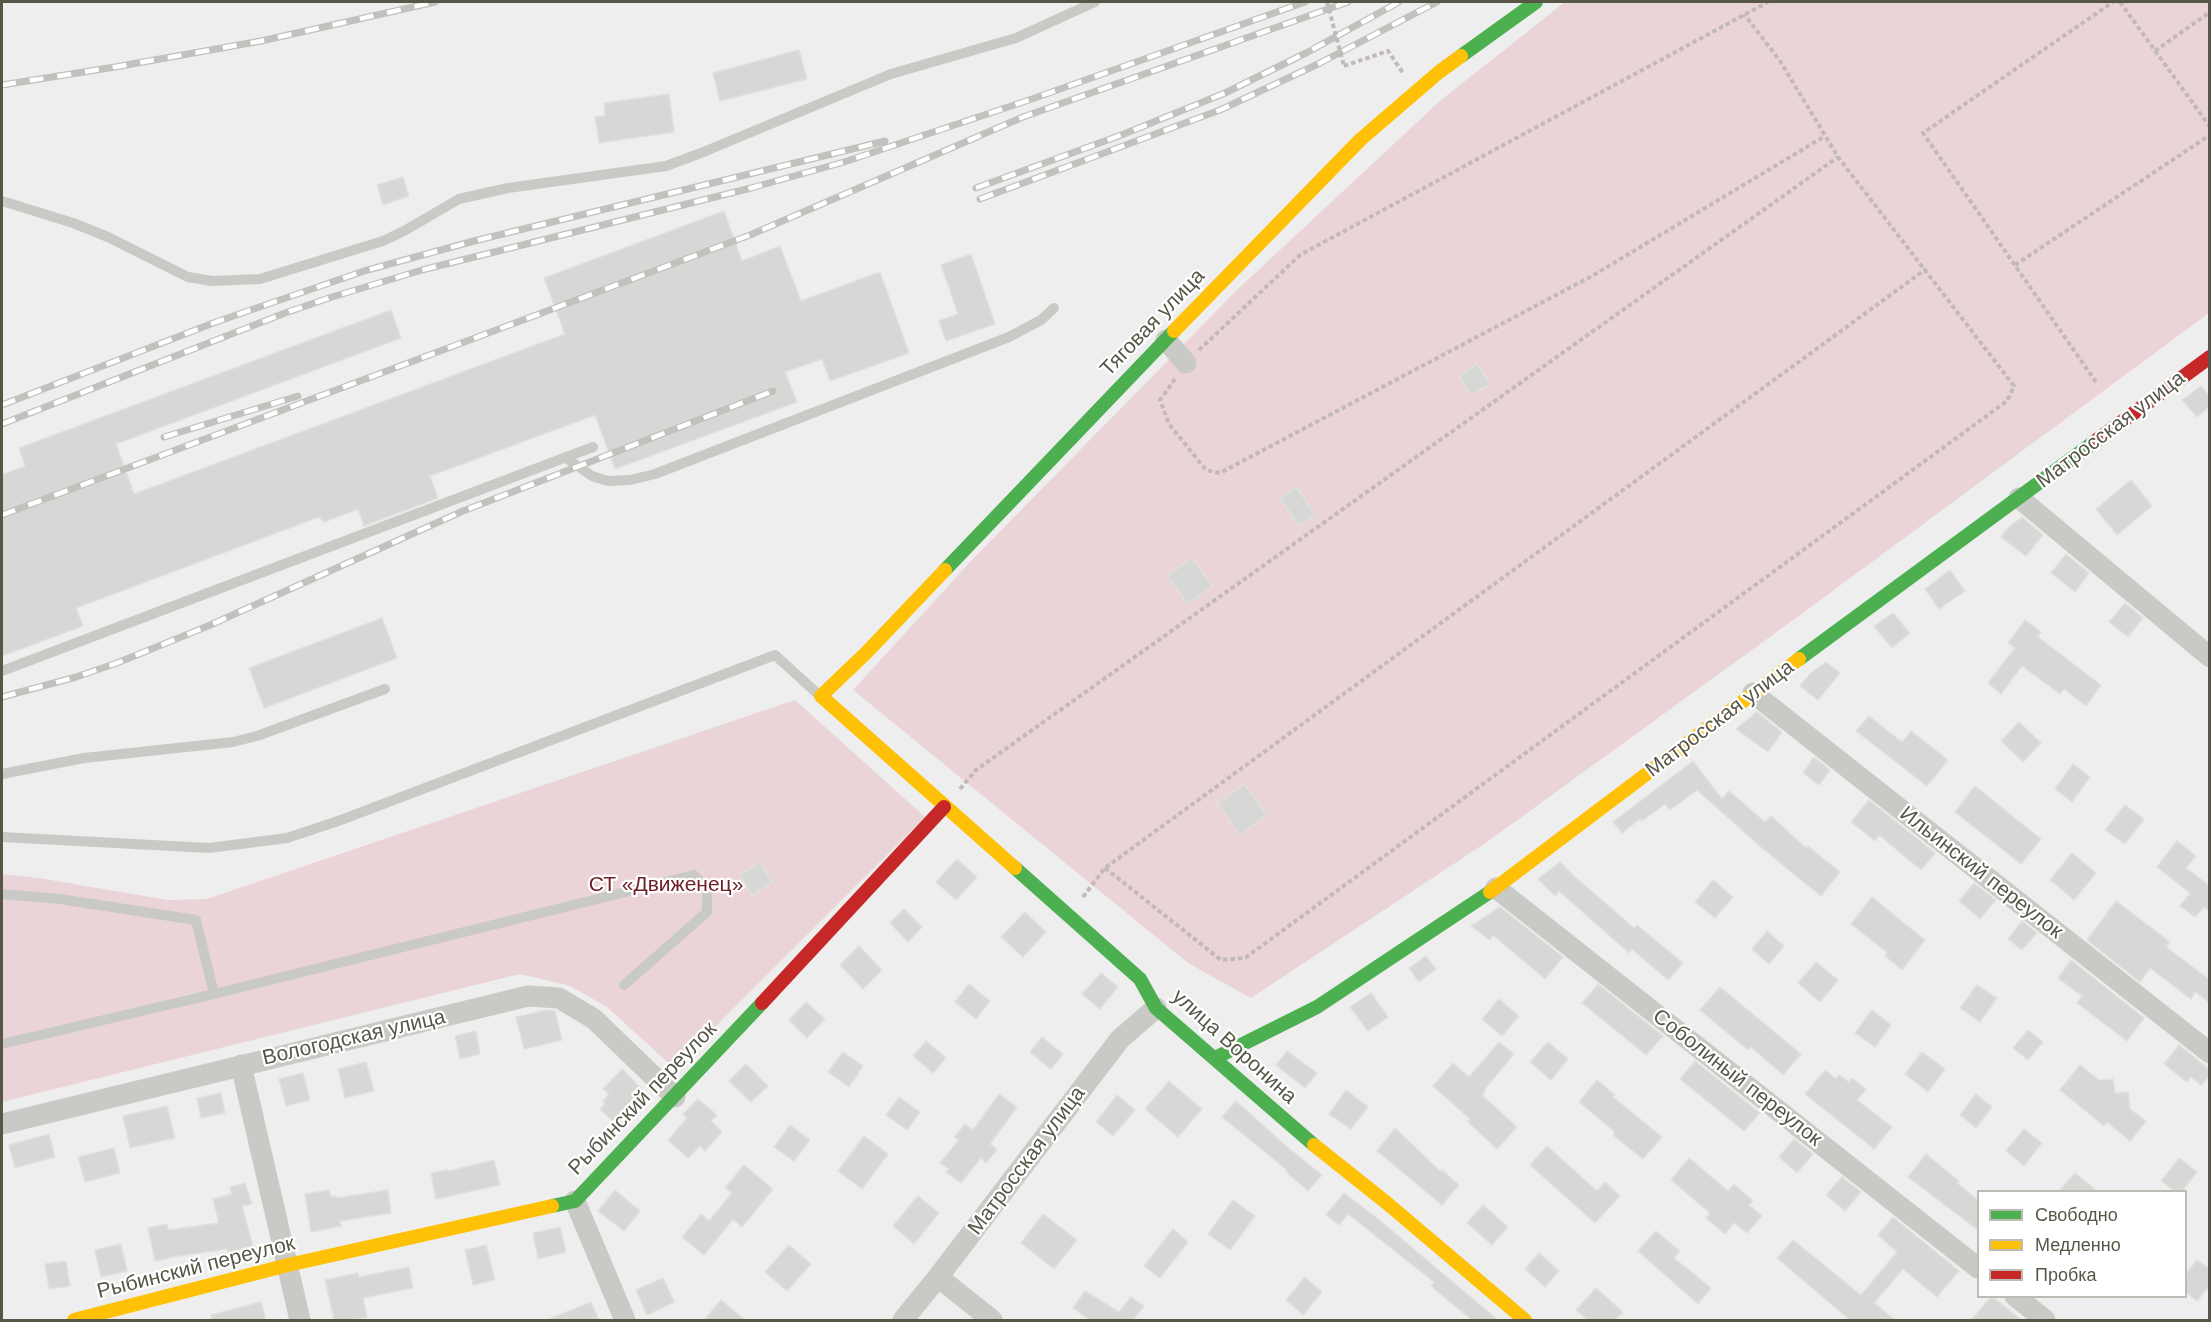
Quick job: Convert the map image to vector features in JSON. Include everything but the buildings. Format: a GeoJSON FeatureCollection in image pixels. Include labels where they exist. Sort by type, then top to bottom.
{"type":"FeatureCollection","features":[{"type":"Feature","properties":{"kind":"street","name":"Тяговая улица"},"geometry":{"type":"LineString","coordinates":[[821,696],[867,652],[1360,140],[1439,72],[1536,2]]}},
{"type":"Feature","properties":{"kind":"street"},"geometry":{"type":"LineString","coordinates":[[1166,340],[1186,363]]}},
{"type":"Feature","properties":{"kind":"street","name":"Матросская улица"},"geometry":{"type":"LineString","coordinates":[[1215,1058],[1317,1007],[1496,888],[1753,693],[2210,357]]}},
{"type":"Feature","properties":{"kind":"street"},"geometry":{"type":"LineString","coordinates":[[2019,498],[2210,657]]}},
{"type":"Feature","properties":{"kind":"street","name":"Ильинский переулок"},"geometry":{"type":"LineString","coordinates":[[1753,693],[2210,1053]]}},
{"type":"Feature","properties":{"kind":"street","name":"улица Воронина"},"geometry":{"type":"LineString","coordinates":[[821,696],[1140,979],[1156,1008],[1298,1133],[1388,1204],[1525,1320]]}},
{"type":"Feature","properties":{"kind":"street","name":"Рыбинский переулок"},"geometry":{"type":"LineString","coordinates":[[74,1320],[288,1265],[575,1201],[675,1097],[944,807]]}},
{"type":"Feature","properties":{"kind":"street","name":"Соболиный переулок"},"geometry":{"type":"LineString","coordinates":[[1496,888],[1977,1267]]}},
{"type":"Feature","properties":{"kind":"street","name":"Вологодская улица"},"geometry":{"type":"LineString","coordinates":[[2,1124],[528,996],[559,998],[594,1019],[675,1097]]}},
{"type":"Feature","properties":{"kind":"street","name":"Матросская улица"},"geometry":{"type":"LineString","coordinates":[[903,1320],[1120,1039],[1156,1008]]}},
{"type":"Feature","properties":{"kind":"street"},"geometry":{"type":"LineString","coordinates":[[241,1065],[300,1320]]}},
{"type":"Feature","properties":{"kind":"street"},"geometry":{"type":"LineString","coordinates":[[575,1201],[625,1320]]}},
{"type":"Feature","properties":{"kind":"street"},"geometry":{"type":"LineString","coordinates":[[938,1277],[992,1320]]}},
{"type":"Feature","properties":{"kind":"street"},"geometry":{"type":"LineString","coordinates":[[2017,1298],[2045,1320]]}},
{"type":"Feature","properties":{"kind":"lane"},"geometry":{"type":"LineString","coordinates":[[2,201],[74,223],[108,237],[188,277],[212,281],[260,279],[382,241],[459,199],[508,188],[666,166],[891,74],[1016,38],[1095,2]]}},
{"type":"Feature","properties":{"kind":"lane"},"geometry":{"type":"LineString","coordinates":[[566,458],[592,477],[608,481],[630,480],[656,474],[1009,337],[1041,320],[1054,308]]}},
{"type":"Feature","properties":{"kind":"lane"},"geometry":{"type":"LineString","coordinates":[[2,671],[593,447]]}},
{"type":"Feature","properties":{"kind":"lane"},"geometry":{"type":"LineString","coordinates":[[2,837],[209,848],[286,838],[341,820],[774,655],[821,696]]}},
{"type":"Feature","properties":{"kind":"lane"},"geometry":{"type":"LineString","coordinates":[[2,774],[84,758],[233,742],[257,736],[385,689]]}},
{"type":"Feature","properties":{"kind":"lane"},"geometry":{"type":"LineString","coordinates":[[2,1044],[694,875],[707,890],[707,912],[624,985]]}},
{"type":"Feature","properties":{"kind":"lane"},"geometry":{"type":"LineString","coordinates":[[2,894],[60,899],[196,920],[214,994]]}},
{"type":"Feature","properties":{"kind":"path"},"geometry":{"type":"LineString","coordinates":[[1327,2],[1344,66],[1388,51]]}},
{"type":"Feature","properties":{"kind":"path"},"geometry":{"type":"LineString","coordinates":[[1768,2],[1300,255],[1186,363],[1160,400],[1169,424],[1206,470],[1220,473],[1592,276],[1825,136]]}},
{"type":"Feature","properties":{"kind":"path"},"geometry":{"type":"LineString","coordinates":[[2096,382],[1923,132],[2113,2]]}},
{"type":"Feature","properties":{"kind":"path"},"geometry":{"type":"LineString","coordinates":[[2120,2],[2210,127]]}},
{"type":"Feature","properties":{"kind":"path"},"geometry":{"type":"LineString","coordinates":[[2155,51],[2210,12]]}},
{"type":"Feature","properties":{"kind":"path"},"geometry":{"type":"LineString","coordinates":[[1105,868],[1221,960],[1245,958],[2007,401],[2014,386],[1838,157],[1780,60],[1744,14]]}},
{"type":"Feature","properties":{"kind":"path"},"geometry":{"type":"LineString","coordinates":[[2015,265],[2210,135]]}},
{"type":"Feature","properties":{"kind":"path"},"geometry":{"type":"LineString","coordinates":[[944,807],[976,770],[1838,157]]}},
{"type":"Feature","properties":{"kind":"path"},"geometry":{"type":"LineString","coordinates":[[1068,916],[1105,868],[1926,269]]}},
{"type":"Feature","properties":{"kind":"green space"},"geometry":{"type":"Polygon","coordinates":[[[1565,2],[2209,2],[2209,313],[1796,618],[1487,842],[1251,998],[1188,963],[853,690],[971,561],[1238,289],[1441,100],[1565,2]]]}},
{"type":"Feature","properties":{"kind":"green space","name":"СТ «Движенец»"},"geometry":{"type":"Polygon","coordinates":[[[795,700],[925,817],[674,1068],[607,1007],[570,986],[520,974],[2,1102],[2,874],[168,900],[207,899],[795,700]]]}},
{"type":"Feature","properties":{"kind":"railway"},"geometry":{"type":"LineString","coordinates":[[2,85],[261,41],[435,2]]}},
{"type":"Feature","properties":{"kind":"railway"},"geometry":{"type":"LineString","coordinates":[[2,424],[285,313],[332,297],[422,270],[751,188],[844,162],[1032,99],[1305,2]]}},
{"type":"Feature","properties":{"kind":"railway"},"geometry":{"type":"LineString","coordinates":[[2,515],[750,235],[1023,117],[1348,2]]}},
{"type":"Feature","properties":{"kind":"railway"},"geometry":{"type":"LineString","coordinates":[[976,188],[1124,134],[1225,93],[1306,53],[1399,2]]}},
{"type":"Feature","properties":{"kind":"railway"},"geometry":{"type":"LineString","coordinates":[[980,199],[1220,110],[1318,64],[1437,2]]}},
{"type":"Feature","properties":{"kind":"railway"},"geometry":{"type":"LineString","coordinates":[[2,405],[216,322],[364,271],[474,241],[885,141]]}},
{"type":"Feature","properties":{"kind":"railway"},"geometry":{"type":"LineString","coordinates":[[2,697],[76,677],[117,663],[208,626],[463,511],[773,391]]}},
{"type":"Feature","properties":{"kind":"railway"},"geometry":{"type":"LineString","coordinates":[[164,437],[298,396]]}},
{"type":"Feature","properties":{"kind":"traffic: fast"},"geometry":{"type":"LineString","coordinates":[[1461,56],[1536,2]]}},
{"type":"Feature","properties":{"kind":"traffic: fast"},"geometry":{"type":"LineString","coordinates":[[945,570],[1174,331]]}},
{"type":"Feature","properties":{"kind":"traffic: fast"},"geometry":{"type":"LineString","coordinates":[[1799,659],[2097,440]]}},
{"type":"Feature","properties":{"kind":"traffic: fast"},"geometry":{"type":"LineString","coordinates":[[1015,868],[1140,979],[1156,1008],[1314,1145]]}},
{"type":"Feature","properties":{"kind":"traffic: fast"},"geometry":{"type":"LineString","coordinates":[[1215,1058],[1317,1007],[1490,892]]}},
{"type":"Feature","properties":{"kind":"traffic: fast"},"geometry":{"type":"LineString","coordinates":[[552,1206],[575,1201],[762,1003]]}},
{"type":"Feature","properties":{"kind":"traffic: slow"},"geometry":{"type":"LineString","coordinates":[[1174,331],[1360,140],[1461,56]]}},
{"type":"Feature","properties":{"kind":"traffic: slow"},"geometry":{"type":"LineString","coordinates":[[945,570],[867,652],[821,696],[1015,868]]}},
{"type":"Feature","properties":{"kind":"traffic: slow"},"geometry":{"type":"LineString","coordinates":[[1490,892],[1799,659]]}},
{"type":"Feature","properties":{"kind":"traffic: slow"},"geometry":{"type":"LineString","coordinates":[[1314,1145],[1388,1204],[1525,1320]]}},
{"type":"Feature","properties":{"kind":"traffic: slow"},"geometry":{"type":"LineString","coordinates":[[74,1320],[288,1265],[552,1206]]}},
{"type":"Feature","properties":{"kind":"traffic: jam"},"geometry":{"type":"LineString","coordinates":[[2097,440],[2210,357]]}},
{"type":"Feature","properties":{"kind":"traffic: jam"},"geometry":{"type":"LineString","coordinates":[[762,1003],[944,807]]}}]}
